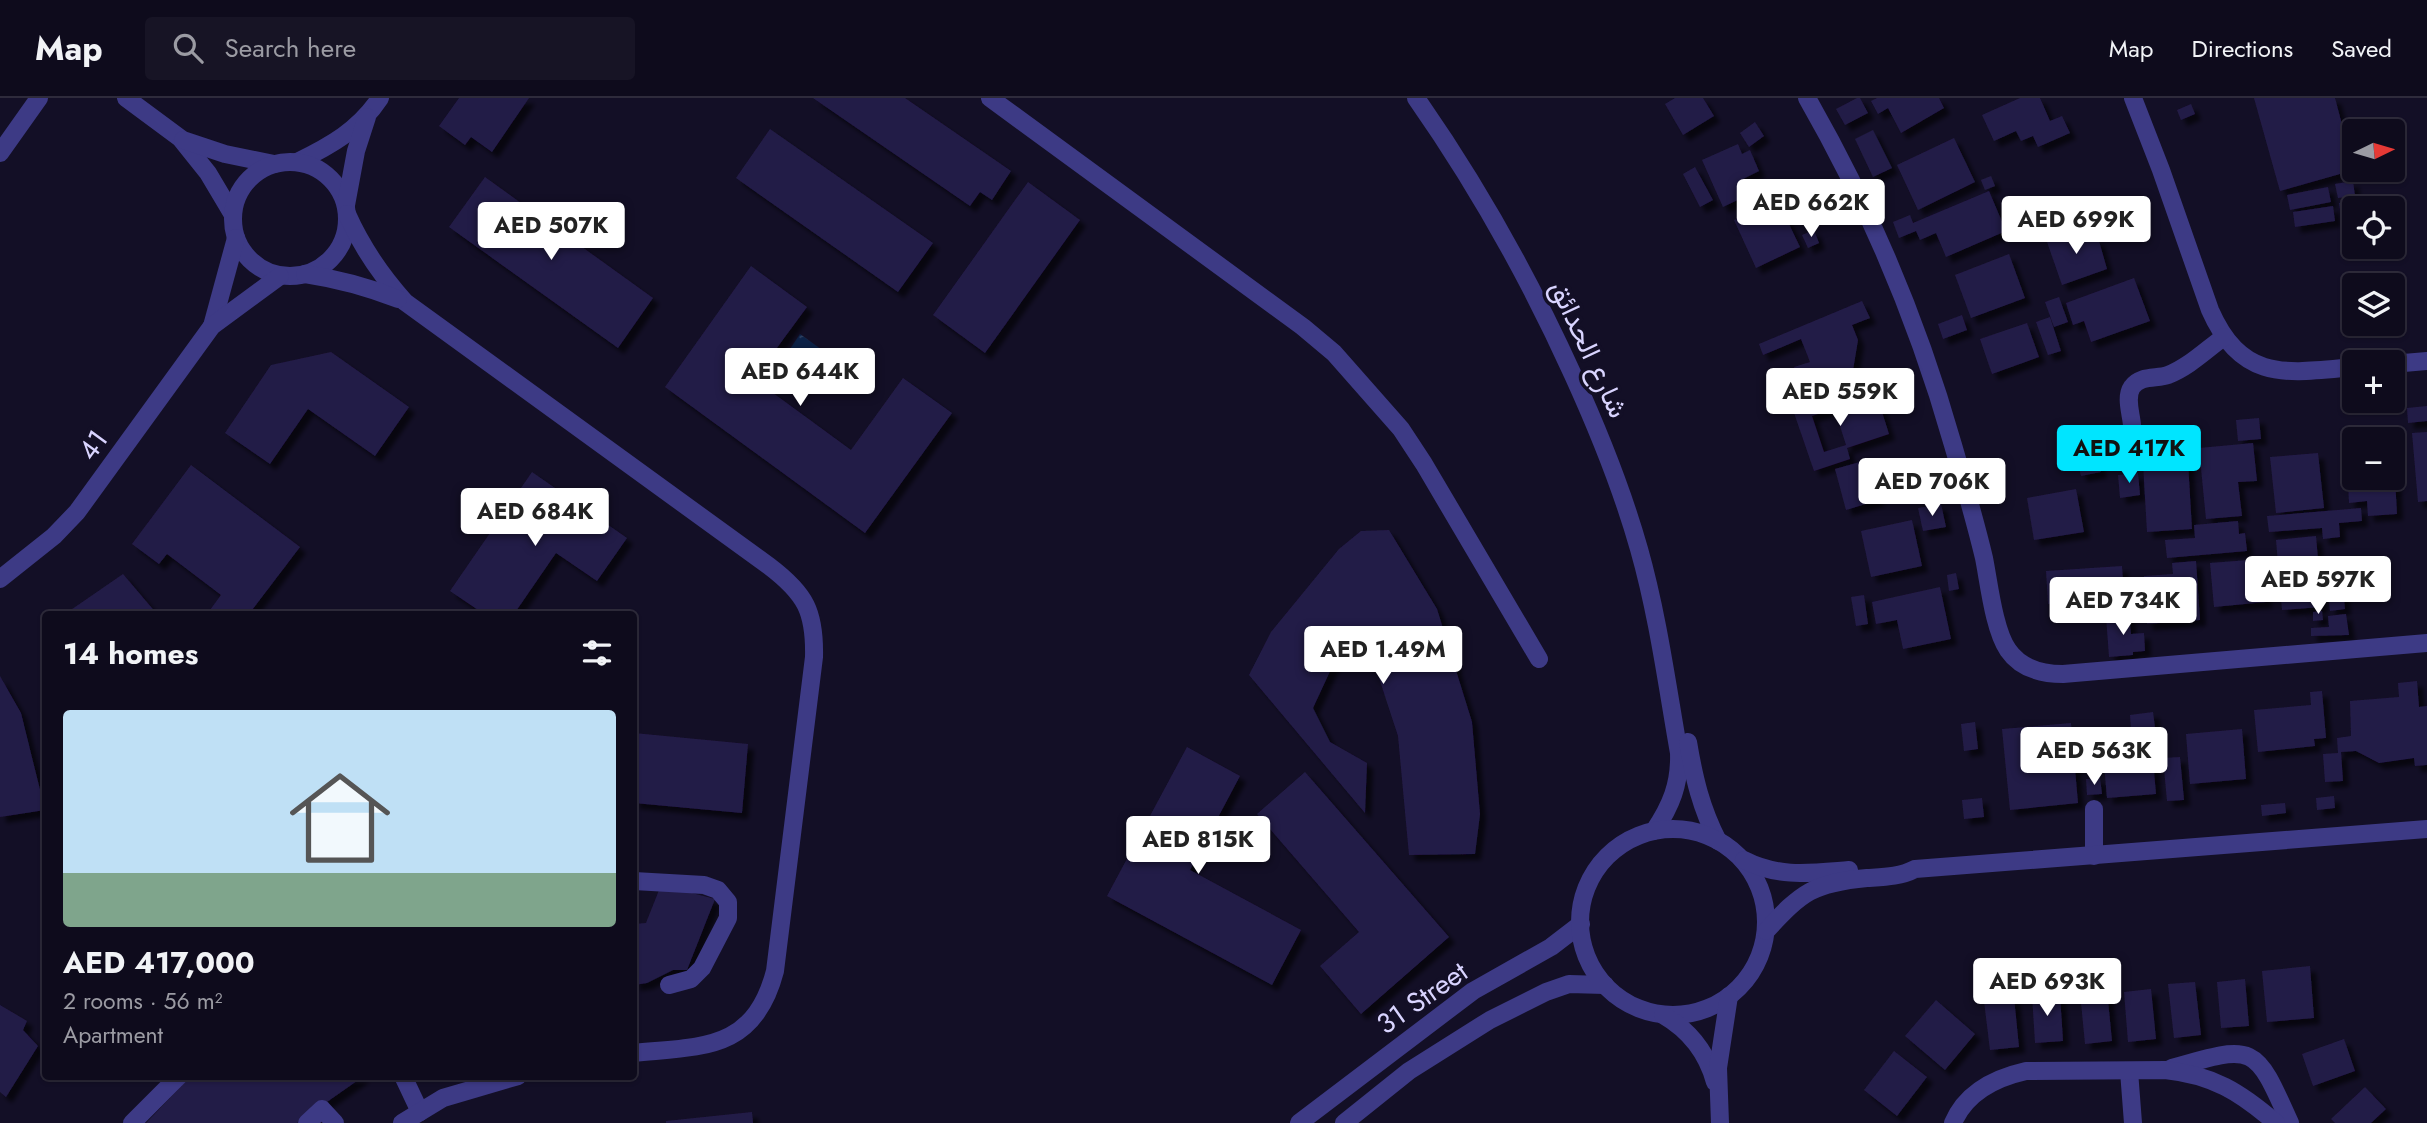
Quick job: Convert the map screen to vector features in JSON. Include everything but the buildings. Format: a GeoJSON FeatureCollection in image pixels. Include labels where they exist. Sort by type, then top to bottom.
{"type":"FeatureCollection","features":[{"type":"Feature","properties":{"kind":"street"},"geometry":{"type":"LineString","coordinates":[[0,153],[38,98]]}},
{"type":"Feature","properties":{"kind":"street"},"geometry":{"type":"LineString","coordinates":[[127,98],[180,138],[208,173],[233,215]]}},
{"type":"Feature","properties":{"kind":"street"},"geometry":{"type":"LineString","coordinates":[[305,274],[323,266],[337,252],[345,233],[346,209],[356,151],[368,116],[380,98]]}},
{"type":"Feature","properties":{"kind":"street"},"geometry":{"type":"LineString","coordinates":[[990,98],[1303,327],[1334,353],[1401,429],[1539,659]]}},
{"type":"Feature","properties":{"kind":"street","name":"شارع الحدائق"},"geometry":{"type":"LineString","coordinates":[[1416,98],[1474,185],[1512,251],[1550,324],[1596,426],[1636,539],[1661,646]]}},
{"type":"Feature","properties":{"kind":"street"},"geometry":{"type":"LineString","coordinates":[[1807,98],[1851,182],[1914,328],[1949,430],[1975,520],[1999,632],[2008,651],[2023,666],[2043,674],[2063,674],[2427,643]]}},
{"type":"Feature","properties":{"kind":"street"},"geometry":{"type":"LineString","coordinates":[[2133,98],[2210,310],[2230,345],[2248,359],[2268,369],[2290,373],[2342,368]]}},
{"type":"Feature","properties":{"kind":"street"},"geometry":{"type":"LineString","coordinates":[[297,162],[342,138],[368,116]]}},
{"type":"Feature","properties":{"kind":"street"},"geometry":{"type":"LineString","coordinates":[[180,138],[225,154],[274,164],[297,162],[314,167],[328,176],[339,189],[362,246],[381,276],[405,302],[791,582],[806,605],[814,631],[814,657],[775,971],[769,995],[756,1016],[738,1032],[716,1043],[637,1053]]}},
{"type":"Feature","properties":{"kind":"street"},"geometry":{"type":"LineString","coordinates":[[274,164],[258,171],[246,183],[237,198],[233,215],[236,238],[253,263],[281,276],[305,274],[362,286],[405,302]]}},
{"type":"Feature","properties":{"kind":"street"},"geometry":{"type":"LineString","coordinates":[[212,326],[236,238]]}},
{"type":"Feature","properties":{"kind":"street"},"geometry":{"type":"LineString","coordinates":[[212,326],[281,276]]}},
{"type":"Feature","properties":{"kind":"street","name":"41"},"geometry":{"type":"LineString","coordinates":[[0,579],[54,536],[77,512],[212,326]]}},
{"type":"Feature","properties":{"kind":"street"},"geometry":{"type":"LineString","coordinates":[[2132,425],[2128,397],[2135,383],[2177,370],[2224,337]]}},
{"type":"Feature","properties":{"kind":"street"},"geometry":{"type":"LineString","coordinates":[[2405,363],[2427,361]]}},
{"type":"Feature","properties":{"kind":"street"},"geometry":{"type":"LineString","coordinates":[[1654,831],[1670,804],[1680,773],[1661,646]]}},
{"type":"Feature","properties":{"kind":"street"},"geometry":{"type":"LineString","coordinates":[[1661,646],[1670,657],[1675,670],[1693,778],[1700,802],[1718,841]]}},
{"type":"Feature","properties":{"kind":"street"},"geometry":{"type":"LineString","coordinates":[[2094,809],[2094,856]]}},
{"type":"Feature","properties":{"kind":"street"},"geometry":{"type":"LineString","coordinates":[[1766,931],[1795,900],[1814,889],[1845,880],[1898,875],[1915,869],[2427,829]]}},
{"type":"Feature","properties":{"kind":"street"},"geometry":{"type":"LineString","coordinates":[[1718,1092],[1709,1065],[1695,1041],[1674,1021],[1629,1003],[1605,985],[1586,953],[1581,924],[1587,889],[1605,858],[1636,837],[1654,831],[1687,830],[1718,841],[1742,859],[1766,870],[1788,874],[1902,865],[1915,869]]}},
{"type":"Feature","properties":{"kind":"street"},"geometry":{"type":"LineString","coordinates":[[1662,1014],[1697,1012],[1728,996],[1746,980],[1756,965],[1766,931],[1762,894],[1752,872],[1742,859]]}},
{"type":"Feature","properties":{"kind":"street"},"geometry":{"type":"LineString","coordinates":[[637,881],[704,885],[718,890],[728,902],[728,918],[702,968],[684,982],[669,985]]}},
{"type":"Feature","properties":{"kind":"street","name":"31 Street"},"geometry":{"type":"LineString","coordinates":[[1299,1123],[1473,991],[1551,947],[1581,924]]}},
{"type":"Feature","properties":{"kind":"street","name":"31 Street"},"geometry":{"type":"LineString","coordinates":[[1344,1123],[1409,1071],[1490,1020],[1546,992],[1569,984],[1605,985]]}},
{"type":"Feature","properties":{"kind":"street"},"geometry":{"type":"LineString","coordinates":[[1720,1123],[1718,1092],[1721,1043],[1728,996]]}},
{"type":"Feature","properties":{"kind":"street"},"geometry":{"type":"LineString","coordinates":[[2165,1070],[2228,1053],[2246,1055],[2263,1067],[2290,1123]]}},
{"type":"Feature","properties":{"kind":"street"},"geometry":{"type":"LineString","coordinates":[[1953,1123],[1969,1099],[1986,1085],[2005,1076],[2026,1072],[2165,1070],[2185,1072],[2222,1084],[2240,1094],[2276,1123]]}},
{"type":"Feature","properties":{"kind":"street"},"geometry":{"type":"LineString","coordinates":[[2129,1071],[2133,1123]]}},
{"type":"Feature","properties":{"kind":"street"},"geometry":{"type":"LineString","coordinates":[[132,1123],[175,1080]]}},
{"type":"Feature","properties":{"kind":"street"},"geometry":{"type":"LineString","coordinates":[[405,1080],[420,1112]]}},
{"type":"Feature","properties":{"kind":"street"},"geometry":{"type":"LineString","coordinates":[[402,1123],[443,1098],[504,1080]]}},
{"type":"Feature","properties":{"kind":"street"},"geometry":{"type":"LineString","coordinates":[[307,1123],[323,1109],[335,1123]]}},
{"type":"Feature","properties":{"kind":"water"},"geometry":{"type":"Polygon","coordinates":[[[800,334],[850,370],[849,384],[838,392],[788,352],[800,334]]]}}]}
